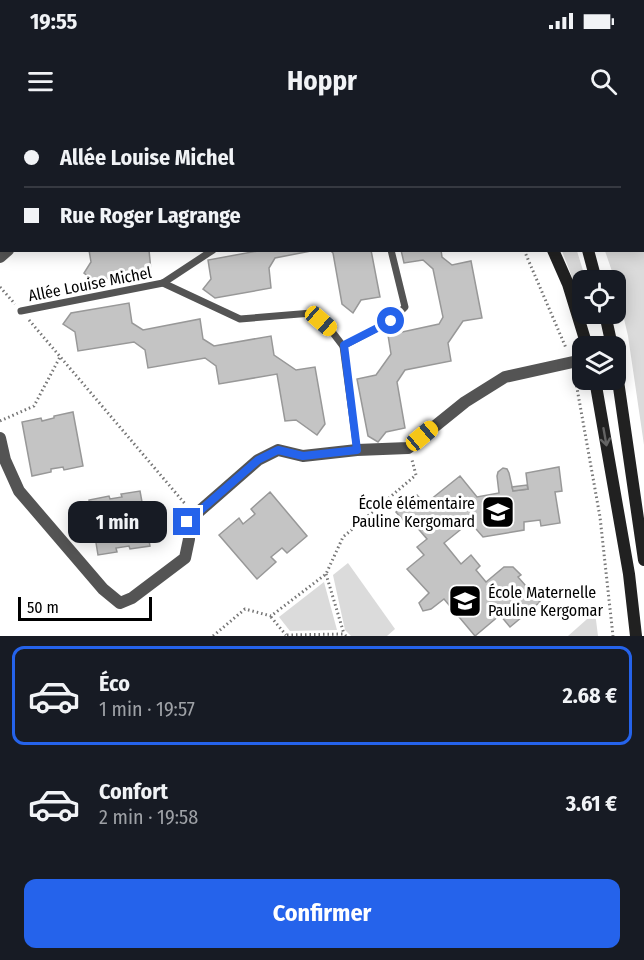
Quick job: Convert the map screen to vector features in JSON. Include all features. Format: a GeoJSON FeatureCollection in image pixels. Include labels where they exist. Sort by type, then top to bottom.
{"type":"FeatureCollection","features":[{"type":"Feature","properties":{"kind":"main road"},"geometry":{"type":"LineString","coordinates":[[554,252],[568,284],[584,336]]}},
{"type":"Feature","properties":{"kind":"main road"},"geometry":{"type":"LineString","coordinates":[[589,252],[593,270]]}},
{"type":"Feature","properties":{"kind":"main road"},"geometry":{"type":"LineString","coordinates":[[597,390],[629,574],[636,636]]}},
{"type":"Feature","properties":{"kind":"main road"},"geometry":{"type":"LineString","coordinates":[[619,390],[644,560]]}},
{"type":"Feature","properties":{"kind":"street"},"geometry":{"type":"LineString","coordinates":[[0,438],[5,460],[19,490],[103,589],[120,603],[132,598],[185,558],[189,539],[187,522],[258,460],[278,450],[303,456],[357,450],[408,448],[465,402],[506,377],[572,362]]}},
{"type":"Feature","properties":{"kind":"lane","name":"Allée Louise Michel"},"geometry":{"type":"LineString","coordinates":[[21,310],[164,284],[210,252]]}},
{"type":"Feature","properties":{"kind":"lane"},"geometry":{"type":"LineString","coordinates":[[357,450],[344,345],[391,321],[405,308],[391,252]]}},
{"type":"Feature","properties":{"kind":"lane","name":"Allée Louise Michel"},"geometry":{"type":"LineString","coordinates":[[164,284],[240,319],[312,313],[344,345]]}},
{"type":"Feature","properties":{"kind":"path"},"geometry":{"type":"LineString","coordinates":[[525,252],[572,351]]}},
{"type":"Feature","properties":{"kind":"path"},"geometry":{"type":"LineString","coordinates":[[0,287],[195,515]]}},
{"type":"Feature","properties":{"kind":"path"},"geometry":{"type":"LineString","coordinates":[[0,421],[34,406],[60,357]]}},
{"type":"Feature","properties":{"kind":"path"},"geometry":{"type":"LineString","coordinates":[[581,390],[600,517],[613,636]]}},
{"type":"Feature","properties":{"kind":"path"},"geometry":{"type":"LineString","coordinates":[[271,616],[326,574],[343,537],[416,475],[408,448]]}},
{"type":"Feature","properties":{"kind":"path"},"geometry":{"type":"LineString","coordinates":[[213,636],[245,609],[271,616],[287,636],[345,635],[326,574]]}},
{"type":"Feature","properties":{"kind":"shaded area"},"geometry":{"type":"Polygon","coordinates":[[[562,252],[577,252],[583,270],[572,270],[572,277],[562,252]]]}},
{"type":"Feature","properties":{"kind":"shaded area"},"geometry":{"type":"Polygon","coordinates":[[[605,252],[644,252],[644,445],[625,324],[626,270],[612,270],[605,252]]]}},
{"type":"Feature","properties":{"kind":"shaded area"},"geometry":{"type":"Polygon","coordinates":[[[348,563],[395,629],[387,636],[351,636],[345,630],[333,575],[348,563]]]}},
{"type":"Feature","properties":{"kind":"shaded area"},"geometry":{"type":"Polygon","coordinates":[[[324,582],[337,630],[290,631],[279,617],[324,582]]]}},
{"type":"Feature","properties":{"kind":"shaded area"},"geometry":{"type":"Polygon","coordinates":[[[595,612],[598,636],[568,636],[595,612]]]}},
{"type":"Feature","properties":{"kind":"building"},"geometry":{"type":"Polygon","coordinates":[[[89,252],[149,252],[151,271],[94,281],[84,273],[91,262],[89,252]]]}},
{"type":"Feature","properties":{"kind":"building"},"geometry":{"type":"Polygon","coordinates":[[[252,252],[306,252],[275,258],[269,268],[271,288],[215,298],[203,289],[211,279],[208,260],[252,252]]]}},
{"type":"Feature","properties":{"kind":"building"},"geometry":{"type":"Polygon","coordinates":[[[371,252],[380,297],[361,300],[353,313],[342,304],[333,253],[371,252]]]}},
{"type":"Feature","properties":{"kind":"building"},"geometry":{"type":"Polygon","coordinates":[[[401,252],[441,252],[442,257],[452,265],[471,261],[482,318],[463,321],[448,343],[451,361],[405,370],[397,382],[405,428],[386,432],[378,442],[368,436],[357,379],[376,375],[391,354],[388,335],[439,324],[443,317],[433,269],[423,260],[404,263],[401,252]]]}},
{"type":"Feature","properties":{"kind":"building"},"geometry":{"type":"Polygon","coordinates":[[[129,303],[132,323],[143,330],[200,319],[203,339],[214,346],[271,336],[274,355],[296,370],[315,367],[325,424],[317,435],[296,420],[285,421],[277,374],[219,384],[216,366],[205,358],[148,368],[145,350],[134,342],[78,351],[75,332],[63,324],[71,313],[129,303]]]}},
{"type":"Feature","properties":{"kind":"building"},"geometry":{"type":"Polygon","coordinates":[[[73,412],[83,466],[64,470],[63,467],[51,469],[51,472],[32,476],[22,422],[41,418],[42,421],[73,412]]]}},
{"type":"Feature","properties":{"kind":"building"},"geometry":{"type":"Polygon","coordinates":[[[559,467],[562,491],[555,492],[560,523],[541,526],[540,520],[524,522],[524,530],[483,537],[470,522],[444,543],[461,564],[471,555],[480,566],[476,570],[486,582],[504,567],[513,567],[521,575],[518,577],[540,602],[510,627],[500,615],[475,636],[444,599],[431,609],[423,611],[419,603],[429,593],[407,569],[424,555],[417,547],[427,539],[409,518],[404,521],[396,512],[417,495],[425,504],[460,476],[477,497],[499,493],[497,476],[503,468],[509,473],[513,491],[528,489],[526,473],[559,467]]]}},
{"type":"Feature","properties":{"kind":"building"},"geometry":{"type":"Polygon","coordinates":[[[527,485],[528,489],[513,491],[512,487],[527,485]]]}},
{"type":"Feature","properties":{"kind":"building"},"geometry":{"type":"Polygon","coordinates":[[[140,491],[150,546],[130,549],[129,546],[116,548],[117,552],[98,555],[89,500],[109,496],[110,499],[122,497],[121,494],[140,491]]]}},
{"type":"Feature","properties":{"kind":"building"},"geometry":{"type":"Polygon","coordinates":[[[270,492],[307,536],[287,553],[282,548],[271,557],[276,562],[257,579],[219,535],[239,518],[243,524],[255,514],[251,509],[270,492]]]}},
{"type":"Feature","properties":{"kind":"building"},"geometry":{"type":"Polygon","coordinates":[[[93,523],[95,536],[90,537],[88,524],[93,523]]]}},
{"type":"Feature","properties":{"kind":"place","name":"École élémentaire Pauline Kergomard"},"geometry":{"type":"Point","coordinates":[498,512]}},
{"type":"Feature","properties":{"kind":"place","name":"École Maternelle Pauline Kergomar"},"geometry":{"type":"Point","coordinates":[465,601]}},
{"type":"Feature","properties":{"kind":"route"},"geometry":{"type":"LineString","coordinates":[[187,522],[258,460],[278,450],[303,456],[357,450],[344,345],[391,321]]}}]}
